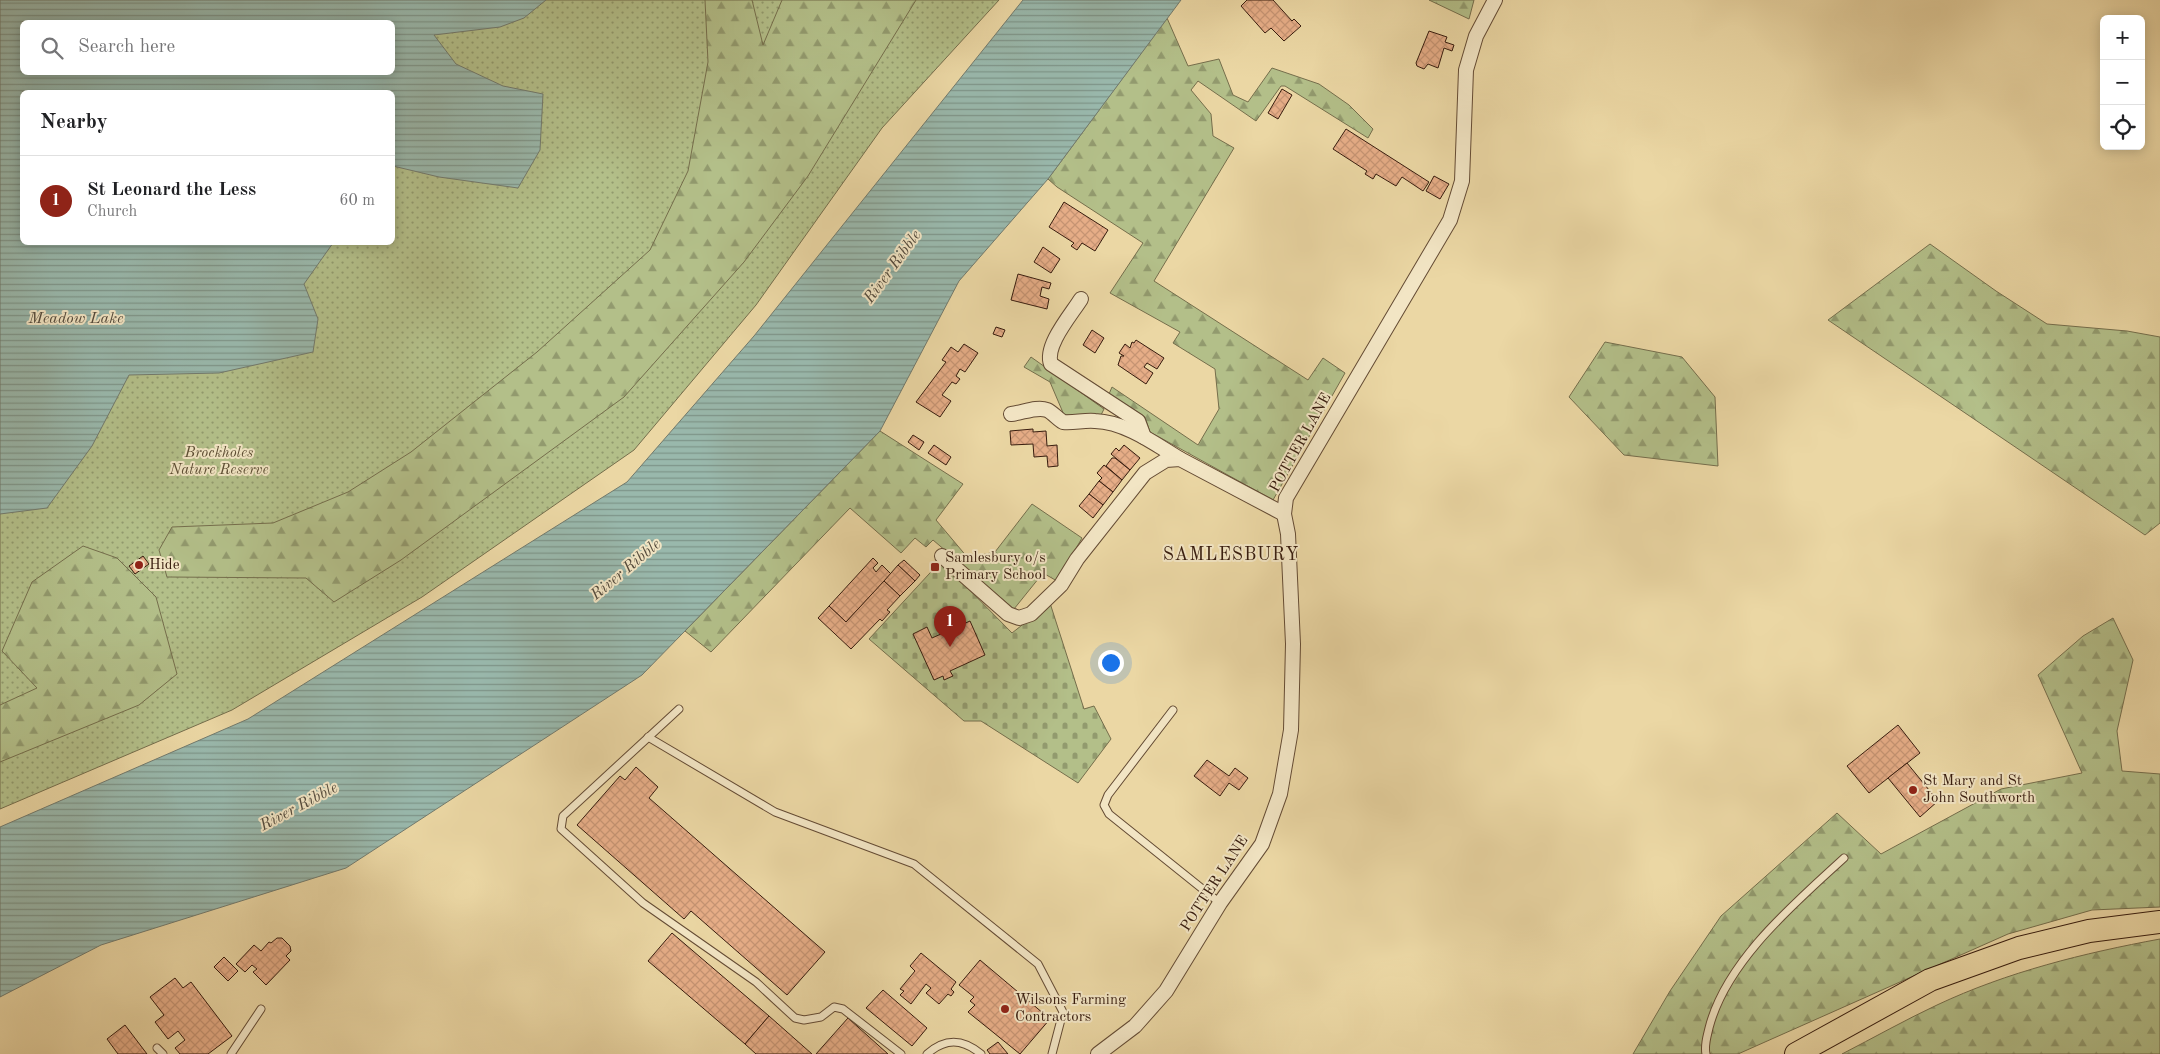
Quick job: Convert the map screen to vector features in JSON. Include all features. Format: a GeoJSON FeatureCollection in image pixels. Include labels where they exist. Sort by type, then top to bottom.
{"type":"FeatureCollection","features":[{"type":"Feature","properties":{"kind":"highway"},"geometry":{"type":"LineString","coordinates":[[1796,1054],[1930,980],[2019,948],[2089,931],[2160,922]]}},
{"type":"Feature","properties":{"kind":"street","name":"POTTER LANE"},"geometry":{"type":"LineString","coordinates":[[1098,1054],[1135,1026],[1166,991],[1220,903],[1262,844],[1280,794],[1290,739],[1293,644],[1288,534],[1284,514],[1286,498],[1450,220],[1462,181],[1466,70],[1476,36],[1494,0]]}},
{"type":"Feature","properties":{"kind":"street"},"geometry":{"type":"LineString","coordinates":[[1081,299],[1050,346],[1048,357],[1051,364],[1138,420],[1144,437]]}},
{"type":"Feature","properties":{"kind":"street"},"geometry":{"type":"LineString","coordinates":[[1011,414],[1029,412],[1036,408],[1048,410],[1063,422],[1095,421],[1125,429],[1144,437],[1180,459],[1284,514]]}},
{"type":"Feature","properties":{"kind":"street"},"geometry":{"type":"LineString","coordinates":[[942,556],[1008,614],[1019,618],[1031,614],[1062,585],[1077,559],[1145,473],[1166,460],[1180,459]]}},
{"type":"Feature","properties":{"kind":"lane"},"geometry":{"type":"LineString","coordinates":[[679,709],[563,816],[561,829],[643,903],[756,982],[794,1018],[804,1020],[821,1017],[834,1007],[843,1009],[901,1054]]}},
{"type":"Feature","properties":{"kind":"lane"},"geometry":{"type":"LineString","coordinates":[[1173,710],[1108,795],[1104,805],[1109,814],[1220,903]]}},
{"type":"Feature","properties":{"kind":"lane"},"geometry":{"type":"LineString","coordinates":[[648,737],[775,812],[914,864],[1038,964],[1063,1012],[1052,1054]]}},
{"type":"Feature","properties":{"kind":"lane"},"geometry":{"type":"LineString","coordinates":[[1706,1054],[1704,1047],[1712,1016],[1734,973],[1788,910],[1844,858]]}},
{"type":"Feature","properties":{"kind":"lane"},"geometry":{"type":"LineString","coordinates":[[231,1054],[261,1009]]}},
{"type":"Feature","properties":{"kind":"lane"},"geometry":{"type":"LineString","coordinates":[[927,1054],[940,1043],[956,1041],[974,1048],[982,1054]]}},
{"type":"Feature","properties":{"kind":"green space","name":"Brockholes Nature Reserve"},"geometry":{"type":"Polygon","coordinates":[[[0,0],[999,0],[882,128],[756,305],[634,450],[422,597],[232,710],[0,809],[0,0]]]}},
{"type":"Feature","properties":{"kind":"green space"},"geometry":{"type":"Polygon","coordinates":[[[705,0],[752,0],[763,45],[782,0],[916,0],[808,176],[744,262],[624,397],[401,560],[334,602],[306,578],[167,577],[159,550],[172,527],[273,523],[348,492],[411,452],[537,352],[650,250],[688,171],[708,62],[705,0]]]}},
{"type":"Feature","properties":{"kind":"green space"},"geometry":{"type":"Polygon","coordinates":[[[1429,0],[1474,0],[1469,19],[1429,0]]]}},
{"type":"Feature","properties":{"kind":"green space"},"geometry":{"type":"Polygon","coordinates":[[[1167,18],[1188,66],[1219,59],[1233,95],[1248,102],[1272,68],[1319,84],[1349,105],[1373,129],[1368,138],[1285,86],[1281,86],[1256,121],[1198,81],[1191,90],[1211,114],[1213,136],[1234,148],[1154,281],[1308,380],[1323,358],[1345,373],[1273,500],[1150,432],[1145,417],[1109,394],[1112,387],[1198,445],[1219,409],[1215,369],[1173,343],[1180,332],[1110,293],[1143,243],[1057,187],[1048,179],[1167,18]]]}},
{"type":"Feature","properties":{"kind":"green space"},"geometry":{"type":"Polygon","coordinates":[[[1930,244],[1996,291],[2047,324],[2127,331],[2160,337],[2160,523],[2145,535],[1828,320],[1930,244]]]}},
{"type":"Feature","properties":{"kind":"green space"},"geometry":{"type":"Polygon","coordinates":[[[1605,342],[1682,357],[1715,397],[1718,466],[1624,455],[1569,397],[1605,342]]]}},
{"type":"Feature","properties":{"kind":"green space"},"geometry":{"type":"Polygon","coordinates":[[[1031,357],[1104,409],[1101,415],[1064,415],[1050,382],[1024,367],[1031,357]]]}},
{"type":"Feature","properties":{"kind":"green space"},"geometry":{"type":"Polygon","coordinates":[[[880,431],[963,484],[936,520],[968,558],[995,552],[1032,504],[1082,538],[1057,581],[1043,573],[1014,609],[933,540],[926,547],[915,538],[901,553],[850,508],[711,652],[685,631],[880,431]]]}},
{"type":"Feature","properties":{"kind":"green space"},"geometry":{"type":"Polygon","coordinates":[[[83,546],[117,558],[156,597],[177,674],[139,705],[0,762],[0,705],[37,688],[2,651],[32,582],[83,546]]]}},
{"type":"Feature","properties":{"kind":"green space"},"geometry":{"type":"Polygon","coordinates":[[[941,561],[1012,633],[1050,603],[1084,709],[1094,706],[1111,739],[1078,783],[981,721],[964,721],[869,639],[941,561]]]}},
{"type":"Feature","properties":{"kind":"green space"},"geometry":{"type":"Polygon","coordinates":[[[2113,618],[2133,660],[2117,731],[2122,771],[2160,774],[2160,907],[2092,910],[2008,934],[1738,1054],[1633,1054],[1670,991],[1721,916],[1837,813],[1881,854],[2001,789],[2082,773],[2038,675],[2083,636],[2113,618]]]}},
{"type":"Feature","properties":{"kind":"green space"},"geometry":{"type":"Polygon","coordinates":[[[2160,939],[2160,1054],[1842,1054],[1937,1005],[2018,973],[2074,957],[2160,939]]]}},
{"type":"Feature","properties":{"kind":"water","name":"Meadow Lake"},"geometry":{"type":"Polygon","coordinates":[[[0,0],[546,0],[524,18],[500,27],[434,35],[456,64],[503,86],[543,94],[540,150],[518,188],[439,177],[395,166],[395,90],[20,90],[20,245],[332,245],[304,284],[318,319],[313,352],[219,373],[129,375],[92,446],[47,508],[0,514],[0,0]]]}},
{"type":"Feature","properties":{"kind":"water","name":"River Ribble"},"geometry":{"type":"Polygon","coordinates":[[[1023,0],[1181,0],[1048,179],[959,281],[880,431],[642,675],[346,868],[101,945],[0,997],[0,827],[248,719],[627,482],[754,336],[1023,0]]]}},
{"type":"Feature","properties":{"kind":"building"},"geometry":{"type":"Polygon","coordinates":[[[1247,0],[1273,0],[1292,21],[1294,19],[1301,26],[1284,41],[1271,28],[1265,33],[1241,6],[1247,0]]]}},
{"type":"Feature","properties":{"kind":"building"},"geometry":{"type":"Polygon","coordinates":[[[1429,31],[1447,37],[1445,42],[1454,45],[1452,51],[1444,48],[1438,68],[1428,64],[1424,69],[1417,66],[1416,63],[1429,31]]]}},
{"type":"Feature","properties":{"kind":"building"},"geometry":{"type":"Polygon","coordinates":[[[1282,89],[1292,95],[1278,119],[1268,113],[1282,89]]]}},
{"type":"Feature","properties":{"kind":"building"},"geometry":{"type":"Polygon","coordinates":[[[1346,129],[1429,182],[1423,191],[1402,177],[1396,186],[1376,174],[1373,179],[1365,174],[1367,171],[1333,149],[1346,129]]]}},
{"type":"Feature","properties":{"kind":"building"},"geometry":{"type":"Polygon","coordinates":[[[1434,176],[1449,184],[1440,199],[1426,191],[1434,176]]]}},
{"type":"Feature","properties":{"kind":"building"},"geometry":{"type":"Polygon","coordinates":[[[1064,202],[1108,230],[1095,251],[1082,243],[1077,250],[1071,246],[1074,243],[1049,227],[1064,202]]]}},
{"type":"Feature","properties":{"kind":"building"},"geometry":{"type":"Polygon","coordinates":[[[1043,247],[1060,259],[1051,273],[1034,262],[1043,247]]]}},
{"type":"Feature","properties":{"kind":"building"},"geometry":{"type":"Polygon","coordinates":[[[1018,274],[1051,283],[1049,289],[1042,287],[1040,296],[1049,299],[1047,309],[1011,300],[1018,274]]]}},
{"type":"Feature","properties":{"kind":"building"},"geometry":{"type":"Polygon","coordinates":[[[996,327],[1005,330],[1002,337],[993,334],[996,327]]]}},
{"type":"Feature","properties":{"kind":"building"},"geometry":{"type":"Polygon","coordinates":[[[1092,330],[1104,338],[1095,353],[1083,345],[1092,330]]]}},
{"type":"Feature","properties":{"kind":"building"},"geometry":{"type":"Polygon","coordinates":[[[1136,340],[1164,358],[1157,369],[1147,363],[1144,367],[1153,373],[1146,384],[1118,365],[1121,356],[1124,356],[1119,353],[1125,344],[1130,348],[1132,342],[1134,343],[1136,340]]]}},
{"type":"Feature","properties":{"kind":"building"},"geometry":{"type":"Polygon","coordinates":[[[964,344],[978,353],[965,372],[960,369],[956,376],[960,379],[956,384],[952,382],[942,395],[951,401],[940,417],[916,402],[946,362],[942,360],[951,347],[958,352],[964,344]]]}},
{"type":"Feature","properties":{"kind":"building"},"geometry":{"type":"Polygon","coordinates":[[[1033,429],[1033,432],[1046,431],[1047,446],[1057,445],[1058,466],[1048,467],[1047,456],[1034,457],[1033,444],[1011,445],[1010,431],[1033,429]]]}},
{"type":"Feature","properties":{"kind":"building"},"geometry":{"type":"Polygon","coordinates":[[[913,435],[924,442],[919,450],[908,442],[913,435]]]}},
{"type":"Feature","properties":{"kind":"building"},"geometry":{"type":"Polygon","coordinates":[[[934,445],[951,457],[946,465],[928,453],[934,445]]]}},
{"type":"Feature","properties":{"kind":"building"},"geometry":{"type":"Polygon","coordinates":[[[1124,445],[1140,458],[1130,470],[1111,454],[1116,448],[1119,451],[1124,445]]]}},
{"type":"Feature","properties":{"kind":"building"},"geometry":{"type":"Polygon","coordinates":[[[1112,458],[1115,458],[1130,470],[1122,480],[1106,466],[1112,458]]]}},
{"type":"Feature","properties":{"kind":"building"},"geometry":{"type":"Polygon","coordinates":[[[1104,465],[1122,480],[1113,492],[1099,481],[1102,478],[1097,473],[1104,465]]]}},
{"type":"Feature","properties":{"kind":"building"},"geometry":{"type":"Polygon","coordinates":[[[1099,481],[1113,492],[1103,505],[1089,494],[1099,481]]]}},
{"type":"Feature","properties":{"kind":"building"},"geometry":{"type":"Polygon","coordinates":[[[1089,494],[1103,505],[1093,518],[1079,506],[1089,494]]]}},
{"type":"Feature","properties":{"kind":"building","name":"Hide"},"geometry":{"type":"Polygon","coordinates":[[[143,556],[149,564],[135,574],[129,566],[143,556]]]}},
{"type":"Feature","properties":{"kind":"building"},"geometry":{"type":"Polygon","coordinates":[[[873,558],[878,563],[873,568],[876,572],[882,565],[891,574],[846,622],[829,606],[873,558]]]}},
{"type":"Feature","properties":{"kind":"building"},"geometry":{"type":"Polygon","coordinates":[[[904,560],[920,575],[915,581],[898,565],[904,560]]]}},
{"type":"Feature","properties":{"kind":"building"},"geometry":{"type":"Polygon","coordinates":[[[898,565],[915,581],[900,596],[884,581],[898,565]]]}},
{"type":"Feature","properties":{"kind":"building"},"geometry":{"type":"Polygon","coordinates":[[[884,581],[900,596],[887,610],[890,612],[882,621],[880,619],[851,649],[818,618],[829,606],[846,622],[884,581]]]}},
{"type":"Feature","properties":{"kind":"building"},"geometry":{"type":"Polygon","coordinates":[[[970,621],[985,655],[950,671],[953,676],[944,680],[943,676],[934,680],[913,634],[927,627],[932,638],[970,621]]]}},
{"type":"Feature","properties":{"kind":"building"},"geometry":{"type":"Polygon","coordinates":[[[1898,725],[1920,753],[1869,793],[1847,766],[1898,725]]]}},
{"type":"Feature","properties":{"kind":"building"},"geometry":{"type":"Polygon","coordinates":[[[1207,760],[1229,776],[1235,768],[1248,778],[1239,790],[1229,783],[1220,796],[1194,776],[1207,760]]]}},
{"type":"Feature","properties":{"kind":"building","name":"St Mary and St John Southworth"},"geometry":{"type":"Polygon","coordinates":[[[1907,763],[1938,801],[1920,817],[1888,778],[1907,763]]]}},
{"type":"Feature","properties":{"kind":"building"},"geometry":{"type":"Polygon","coordinates":[[[636,767],[658,787],[649,798],[825,952],[787,995],[691,911],[684,919],[577,825],[620,776],[625,780],[636,767]]]}},
{"type":"Feature","properties":{"kind":"building"},"geometry":{"type":"Polygon","coordinates":[[[672,933],[769,1016],[745,1044],[648,961],[672,933]]]}},
{"type":"Feature","properties":{"kind":"building"},"geometry":{"type":"Polygon","coordinates":[[[277,938],[282,938],[290,946],[291,951],[286,956],[290,960],[266,985],[253,972],[257,969],[252,965],[245,972],[236,964],[254,945],[261,951],[269,942],[271,943],[277,938]]]}},
{"type":"Feature","properties":{"kind":"building"},"geometry":{"type":"Polygon","coordinates":[[[921,953],[956,982],[951,989],[954,992],[951,996],[948,994],[939,1004],[926,993],[931,988],[926,984],[911,1004],[900,995],[904,991],[900,989],[915,971],[910,966],[921,953]]]}},
{"type":"Feature","properties":{"kind":"building"},"geometry":{"type":"Polygon","coordinates":[[[224,957],[238,971],[228,981],[214,967],[224,957]]]}},
{"type":"Feature","properties":{"kind":"building","name":"Wilsons Farming Contractors"},"geometry":{"type":"Polygon","coordinates":[[[980,960],[1050,1019],[1020,1054],[968,1012],[975,1005],[970,1001],[974,997],[959,985],[980,960]]]}},
{"type":"Feature","properties":{"kind":"building"},"geometry":{"type":"Polygon","coordinates":[[[175,978],[183,988],[191,982],[232,1036],[208,1054],[180,1054],[175,1048],[185,1040],[178,1031],[168,1039],[155,1022],[164,1015],[150,997],[175,978]]]}},
{"type":"Feature","properties":{"kind":"building"},"geometry":{"type":"Polygon","coordinates":[[[883,990],[927,1028],[912,1046],[866,1008],[883,990]]]}},
{"type":"Feature","properties":{"kind":"building"},"geometry":{"type":"Polygon","coordinates":[[[769,1016],[812,1054],[756,1054],[745,1044],[769,1016]]]}},
{"type":"Feature","properties":{"kind":"building"},"geometry":{"type":"Polygon","coordinates":[[[848,1018],[888,1054],[816,1054],[848,1018]]]}},
{"type":"Feature","properties":{"kind":"building"},"geometry":{"type":"Polygon","coordinates":[[[125,1025],[147,1054],[118,1054],[107,1039],[125,1025]]]}},
{"type":"Feature","properties":{"kind":"building"},"geometry":{"type":"Polygon","coordinates":[[[998,1042],[1008,1054],[990,1054],[987,1050],[998,1042]]]}},
{"type":"Feature","properties":{"kind":"place","name":"Hide"},"geometry":{"type":"Point","coordinates":[139,565]}},
{"type":"Feature","properties":{"kind":"place","name":"Samlesbury o/s Primary School"},"geometry":{"type":"Point","coordinates":[935,567]}},
{"type":"Feature","properties":{"kind":"place","name":"St Leonard the Less"},"geometry":{"type":"Point","coordinates":[950,647]}},
{"type":"Feature","properties":{"kind":"place","name":"St Mary and St John Southworth"},"geometry":{"type":"Point","coordinates":[1913,790]}},
{"type":"Feature","properties":{"kind":"place","name":"Wilsons Farming Contractors"},"geometry":{"type":"Point","coordinates":[1005,1009]}},
{"type":"Feature","properties":{"kind":"district","name":"SAMLESBURY"},"geometry":{"type":"Point","coordinates":[1231,555]}}]}
